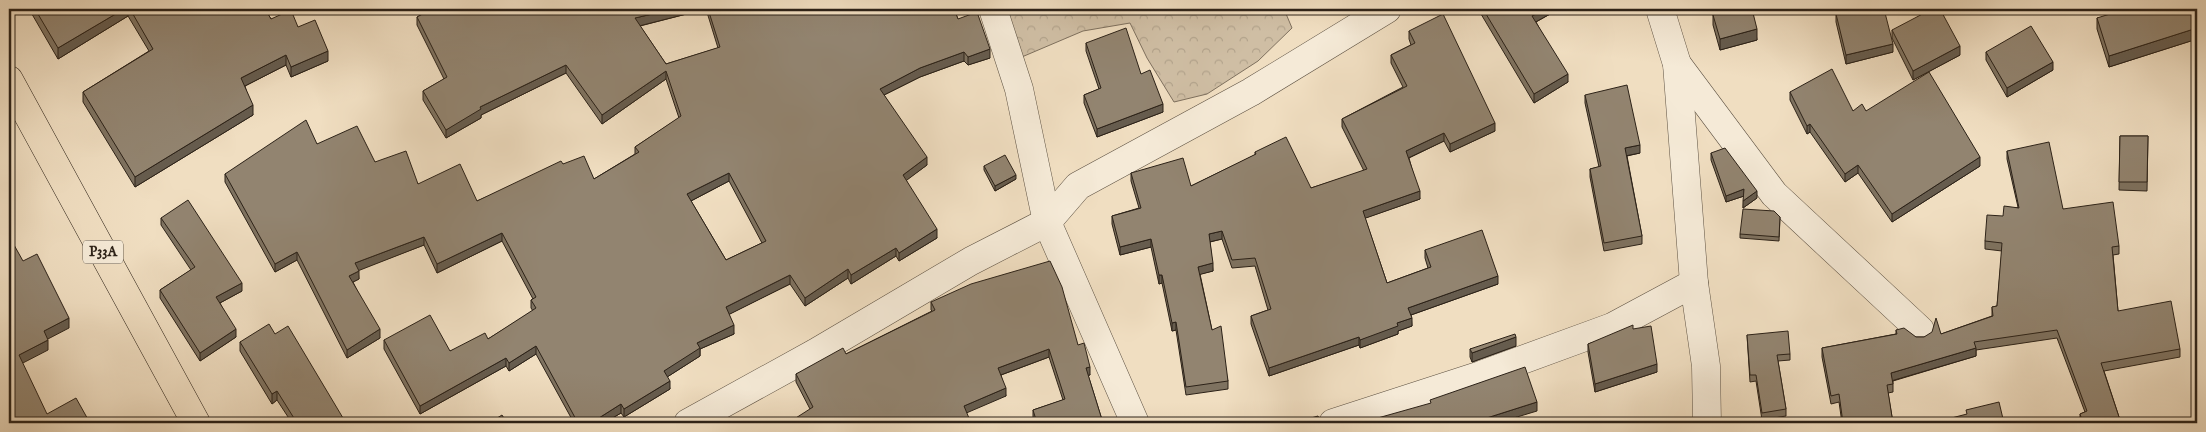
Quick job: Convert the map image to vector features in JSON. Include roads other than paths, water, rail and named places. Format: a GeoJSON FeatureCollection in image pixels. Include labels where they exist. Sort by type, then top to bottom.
{"type":"FeatureCollection","features":[{"type":"Feature","properties":{"kind":"main road","name":"P33A"},"geometry":{"type":"LineString","coordinates":[[9,80],[196,423]]}},
{"type":"Feature","properties":{"kind":"street"},"geometry":{"type":"LineString","coordinates":[[994,9],[1019,90],[1047,222],[1135,423]]}},
{"type":"Feature","properties":{"kind":"street"},"geometry":{"type":"LineString","coordinates":[[688,423],[815,353],[972,261],[1047,222],[1078,186],[1251,92],[1387,9]]}},
{"type":"Feature","properties":{"kind":"street"},"geometry":{"type":"LineString","coordinates":[[1660,9],[1677,64],[1694,283],[1706,366],[1708,423]]}},
{"type":"Feature","properties":{"kind":"street"},"geometry":{"type":"LineString","coordinates":[[1677,64],[1774,194],[1920,330]]}},
{"type":"Feature","properties":{"kind":"street"},"geometry":{"type":"LineString","coordinates":[[1333,423],[1481,375],[1612,327],[1694,283]]}}]}
